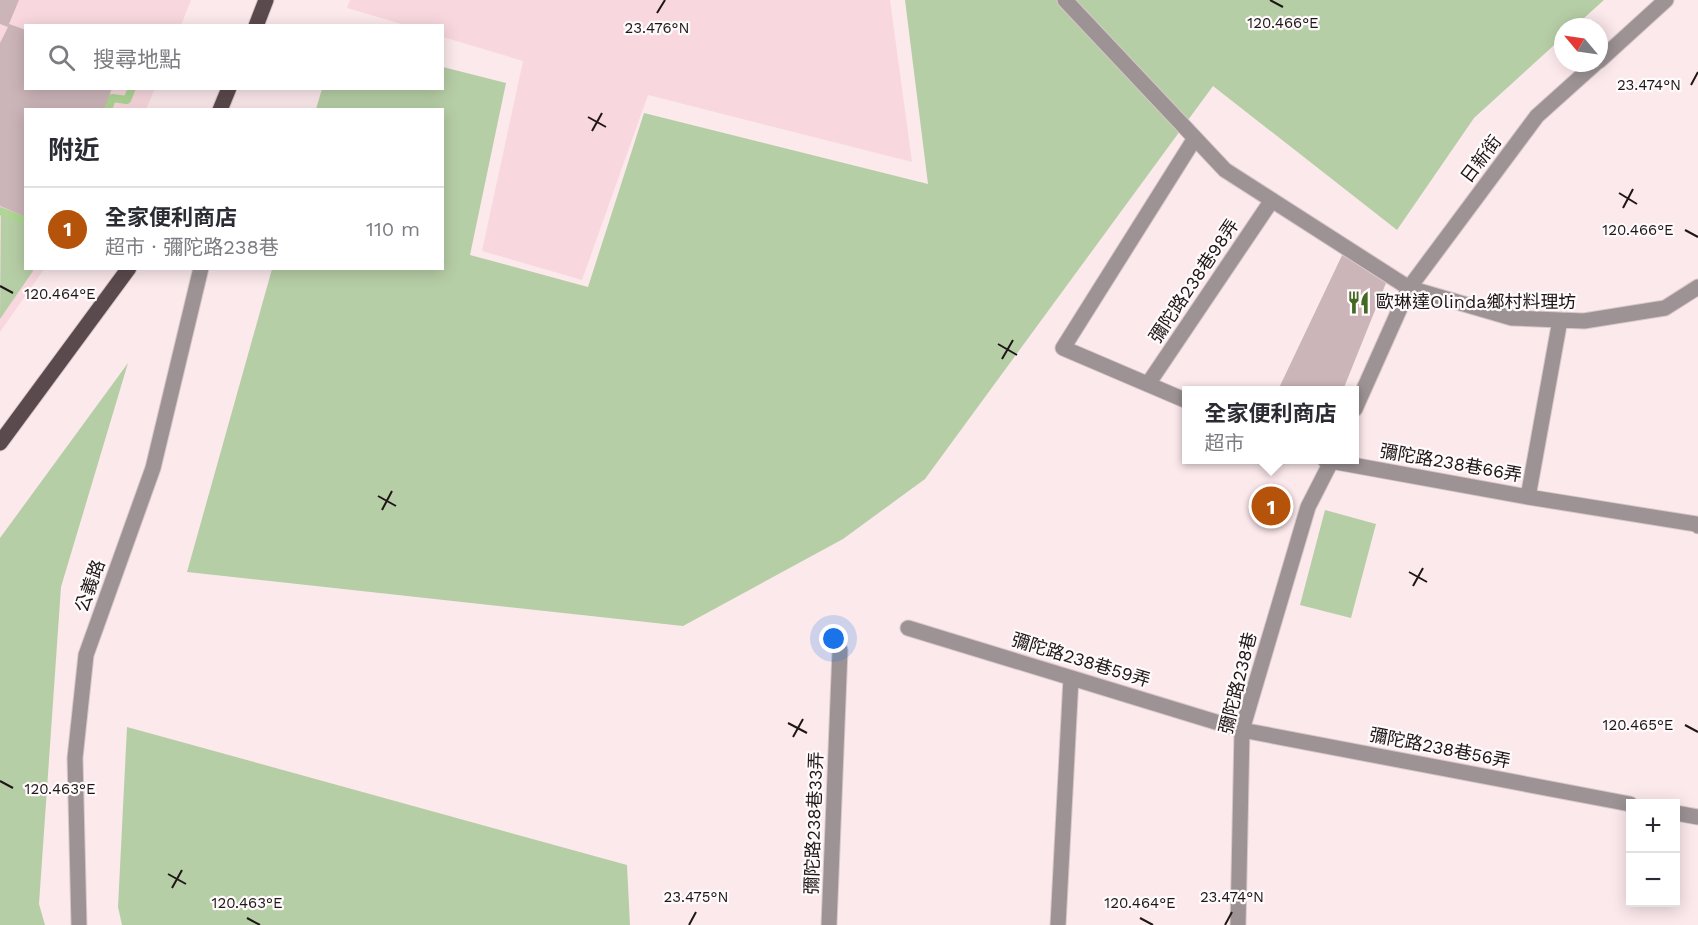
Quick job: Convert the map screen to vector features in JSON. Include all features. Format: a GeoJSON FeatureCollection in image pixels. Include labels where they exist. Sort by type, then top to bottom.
{"type":"FeatureCollection","features":[{"type":"Feature","properties":{"kind":"main road"},"geometry":{"type":"LineString","coordinates":[[257,24],[267,0]]}},
{"type":"Feature","properties":{"kind":"main road"},"geometry":{"type":"LineString","coordinates":[[221,108],[228,90]]}},
{"type":"Feature","properties":{"kind":"main road"},"geometry":{"type":"LineString","coordinates":[[0,443],[128,270]]}},
{"type":"Feature","properties":{"kind":"street"},"geometry":{"type":"LineString","coordinates":[[1065,0],[1226,170],[1409,288],[1512,318],[1584,321],[1665,308],[1698,287]]}},
{"type":"Feature","properties":{"kind":"street","name":"日新街"},"geometry":{"type":"LineString","coordinates":[[1608,53],[1666,0]]}},
{"type":"Feature","properties":{"kind":"street","name":"日新街"},"geometry":{"type":"LineString","coordinates":[[1409,288],[1537,116],[1587,72]]}},
{"type":"Feature","properties":{"kind":"street"},"geometry":{"type":"LineString","coordinates":[[1182,399],[1063,348],[1195,138]]}},
{"type":"Feature","properties":{"kind":"street","name":"彌陀路238巷98弄"},"geometry":{"type":"LineString","coordinates":[[1148,384],[1272,200]]}},
{"type":"Feature","properties":{"kind":"street","name":"公義路"},"geometry":{"type":"LineString","coordinates":[[79,925],[75,758],[86,655],[153,468],[201,270]]}},
{"type":"Feature","properties":{"kind":"street"},"geometry":{"type":"LineString","coordinates":[[1359,400],[1409,288]]}},
{"type":"Feature","properties":{"kind":"street","name":"彌陀路238巷66弄"},"geometry":{"type":"LineString","coordinates":[[1528,496],[1560,320]]}},
{"type":"Feature","properties":{"kind":"street","name":"彌陀路238巷"},"geometry":{"type":"LineString","coordinates":[[1238,925],[1242,730],[1308,507],[1327,464]]}},
{"type":"Feature","properties":{"kind":"street","name":"彌陀路238巷66弄"},"geometry":{"type":"LineString","coordinates":[[1351,464],[1698,526]]}},
{"type":"Feature","properties":{"kind":"street","name":"彌陀路238巷59弄"},"geometry":{"type":"LineString","coordinates":[[908,628],[1242,730]]}},
{"type":"Feature","properties":{"kind":"street","name":"彌陀路238巷33弄"},"geometry":{"type":"LineString","coordinates":[[829,925],[840,650]]}},
{"type":"Feature","properties":{"kind":"street"},"geometry":{"type":"LineString","coordinates":[[1058,925],[1071,678]]}},
{"type":"Feature","properties":{"kind":"street","name":"彌陀路238巷56弄"},"geometry":{"type":"LineString","coordinates":[[1242,730],[1626,803]]}},
{"type":"Feature","properties":{"kind":"street"},"geometry":{"type":"LineString","coordinates":[[1680,814],[1698,817]]}},
{"type":"Feature","properties":{"kind":"shaded area"},"geometry":{"type":"Polygon","coordinates":[[[0,0],[191,0],[181,24],[24,24],[24,90],[155,90],[146,108],[24,108],[24,270],[43,270],[0,332],[0,0]]]}},
{"type":"Feature","properties":{"kind":"shaded area"},"geometry":{"type":"Polygon","coordinates":[[[350,0],[890,0],[912,162],[648,95],[582,280],[482,251],[523,61],[444,37],[444,24],[402,24],[347,8],[350,0]]]}},
{"type":"Feature","properties":{"kind":"green space"},"geometry":{"type":"Polygon","coordinates":[[[905,0],[1604,0],[1584,18],[1554,18],[1554,45],[1474,118],[1397,230],[1213,86],[925,479],[843,539],[683,626],[187,572],[272,270],[444,270],[444,108],[316,108],[322,90],[444,90],[444,67],[506,83],[470,255],[588,287],[644,113],[928,184],[905,0]]]}},
{"type":"Feature","properties":{"kind":"green space"},"geometry":{"type":"Polygon","coordinates":[[[1,211],[24,221],[24,270],[33,271],[0,319],[1,211]]]}},
{"type":"Feature","properties":{"kind":"green space"},"geometry":{"type":"Polygon","coordinates":[[[128,363],[61,587],[39,904],[45,925],[0,925],[0,538],[128,363]]]}},
{"type":"Feature","properties":{"kind":"green space"},"geometry":{"type":"Polygon","coordinates":[[[1325,510],[1376,524],[1351,618],[1300,605],[1325,510]]]}},
{"type":"Feature","properties":{"kind":"green space"},"geometry":{"type":"Polygon","coordinates":[[[127,727],[627,865],[630,925],[122,925],[118,907],[127,727]]]}},
{"type":"Feature","properties":{"kind":"building"},"geometry":{"type":"Polygon","coordinates":[[[0,0],[19,0],[9,24],[24,29],[24,90],[111,90],[105,108],[24,108],[24,216],[0,206],[0,43],[8,27],[0,24],[0,0]]]}},
{"type":"Feature","properties":{"kind":"building"},"geometry":{"type":"Polygon","coordinates":[[[1345,249],[1388,278],[1345,386],[1280,386],[1345,249]]]}},
{"type":"Feature","properties":{"kind":"waterway"},"geometry":{"type":"LineString","coordinates":[[109,108],[112,98],[127,100],[131,90]]}},
{"type":"Feature","properties":{"kind":"waterway"},"geometry":{"type":"LineString","coordinates":[[0,211],[24,220]]}},
{"type":"Feature","properties":{"kind":"place","name":"歐琳達Olinda鄉村料理坊"},"geometry":{"type":"Point","coordinates":[1358,302]}},
{"type":"Feature","properties":{"kind":"place","name":"全家便利商店"},"geometry":{"type":"Point","coordinates":[1271,506]}}]}
